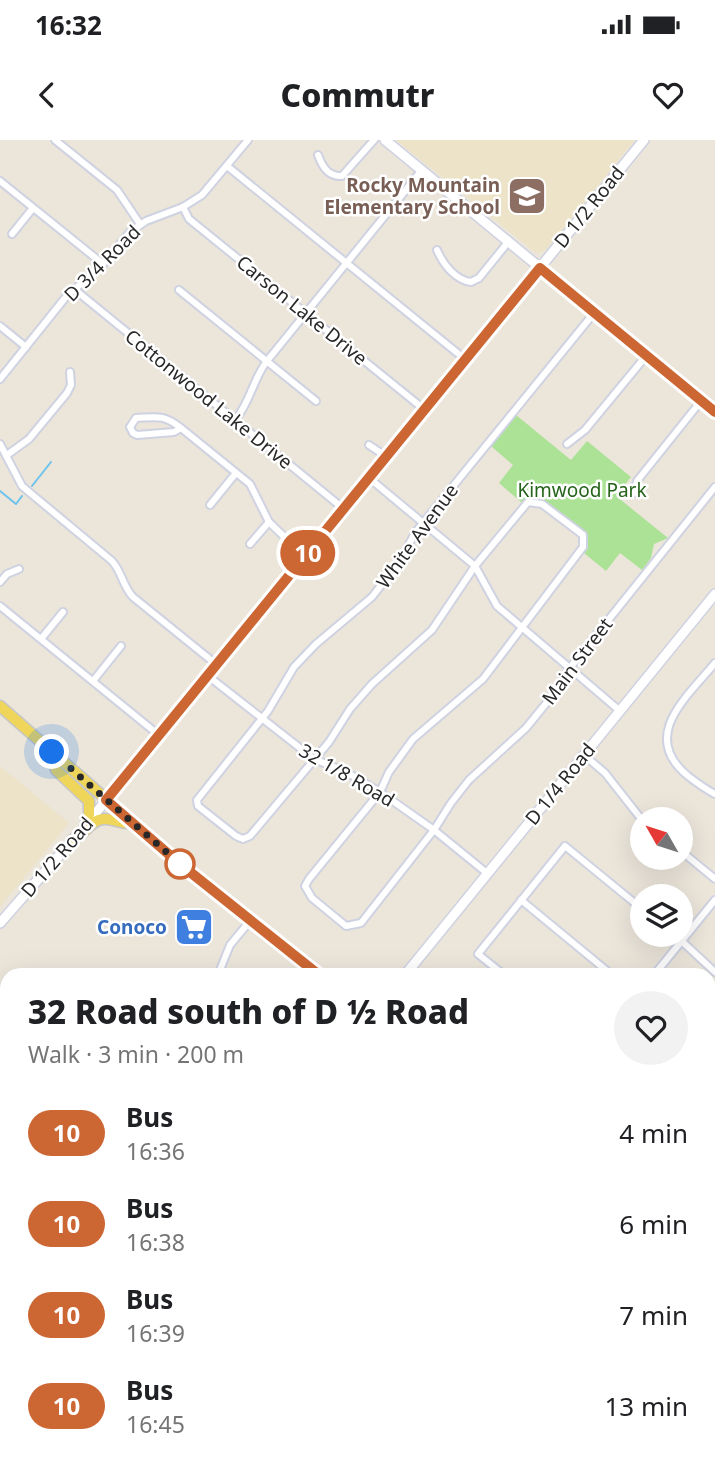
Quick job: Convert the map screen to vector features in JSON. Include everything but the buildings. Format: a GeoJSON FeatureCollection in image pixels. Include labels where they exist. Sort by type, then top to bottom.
{"type":"FeatureCollection","features":[{"type":"Feature","properties":{"kind":"main road"},"geometry":{"type":"LineString","coordinates":[[385,140],[715,412]]}},
{"type":"Feature","properties":{"kind":"main road","name":"D 1/2 Road"},"geometry":{"type":"LineString","coordinates":[[0,923],[160,736],[644,140]]}},
{"type":"Feature","properties":{"kind":"main road","name":"D 1/4 Road"},"geometry":{"type":"LineString","coordinates":[[411,968],[715,594]]}},
{"type":"Feature","properties":{"kind":"main road"},"geometry":{"type":"LineString","coordinates":[[0,706],[132,823],[310,968]]}},
{"type":"Feature","properties":{"kind":"main road"},"geometry":{"type":"LineString","coordinates":[[52,752],[56,770],[89,801],[85,826]]}},
{"type":"Feature","properties":{"kind":"main road"},"geometry":{"type":"LineString","coordinates":[[72,840],[81,837],[96,820],[132,823]]}},
{"type":"Feature","properties":{"kind":"street"},"geometry":{"type":"LineString","coordinates":[[55,140],[117,190],[140,224]]}},
{"type":"Feature","properties":{"kind":"street","name":"D 3/4 Road"},"geometry":{"type":"LineString","coordinates":[[0,379],[74,289],[103,264],[124,238],[140,224],[183,207],[202,195],[248,140]]}},
{"type":"Feature","properties":{"kind":"street"},"geometry":{"type":"LineString","coordinates":[[318,155],[322,167],[333,176],[342,176],[374,140]]}},
{"type":"Feature","properties":{"kind":"street"},"geometry":{"type":"LineString","coordinates":[[227,166],[466,360]]}},
{"type":"Feature","properties":{"kind":"street"},"geometry":{"type":"LineString","coordinates":[[235,419],[244,408],[257,375],[267,361],[422,170]]}},
{"type":"Feature","properties":{"kind":"street"},"geometry":{"type":"LineString","coordinates":[[0,181],[103,264]]}},
{"type":"Feature","properties":{"kind":"street","name":"Carson Lake Drive"},"geometry":{"type":"LineString","coordinates":[[183,207],[189,219],[425,410]]}},
{"type":"Feature","properties":{"kind":"street"},"geometry":{"type":"LineString","coordinates":[[12,234],[33,208]]}},
{"type":"Feature","properties":{"kind":"street"},"geometry":{"type":"LineString","coordinates":[[437,250],[443,263],[463,280],[471,282],[479,278],[509,241]]}},
{"type":"Feature","properties":{"kind":"street","name":"Cottonwood Lake Drive"},"geometry":{"type":"LineString","coordinates":[[74,289],[344,509]]}},
{"type":"Feature","properties":{"kind":"street"},"geometry":{"type":"LineString","coordinates":[[179,290],[316,401]]}},
{"type":"Feature","properties":{"kind":"street","name":"White Avenue"},"geometry":{"type":"LineString","coordinates":[[314,759],[250,835],[243,839],[198,806],[197,800],[262,720],[294,667],[316,644],[372,597],[393,571],[415,533],[594,313]]}},
{"type":"Feature","properties":{"kind":"street"},"geometry":{"type":"LineString","coordinates":[[0,326],[26,347]]}},
{"type":"Feature","properties":{"kind":"street"},"geometry":{"type":"LineString","coordinates":[[567,444],[585,430],[646,356]]}},
{"type":"Feature","properties":{"kind":"street"},"geometry":{"type":"LineString","coordinates":[[7,455],[29,439],[67,393],[71,385],[70,372]]}},
{"type":"Feature","properties":{"kind":"street"},"geometry":{"type":"LineString","coordinates":[[634,494],[637,481],[701,401]]}},
{"type":"Feature","properties":{"kind":"street"},"geometry":{"type":"LineString","coordinates":[[181,428],[174,432],[137,435],[130,427],[136,418],[163,416],[181,428],[255,491],[269,522],[290,545],[306,555]]}},
{"type":"Feature","properties":{"kind":"street"},"geometry":{"type":"LineString","coordinates":[[0,444],[22,485],[112,561],[133,597],[217,665]]}},
{"type":"Feature","properties":{"kind":"street"},"geometry":{"type":"LineString","coordinates":[[369,445],[387,457]]}},
{"type":"Feature","properties":{"kind":"street"},"geometry":{"type":"LineString","coordinates":[[210,505],[236,473]]}},
{"type":"Feature","properties":{"kind":"street"},"geometry":{"type":"LineString","coordinates":[[369,478],[475,566],[497,606],[620,711]]}},
{"type":"Feature","properties":{"kind":"street","name":"Main Street"},"geometry":{"type":"LineString","coordinates":[[380,792],[305,886],[312,898],[346,926],[361,923],[434,830],[469,780],[526,728],[569,669],[715,487]]}},
{"type":"Feature","properties":{"kind":"street"},"geometry":{"type":"LineString","coordinates":[[314,759],[372,684],[432,630],[475,566],[528,502],[542,504],[583,535],[583,547],[484,679],[413,739],[389,772],[380,792]]}},
{"type":"Feature","properties":{"kind":"street"},"geometry":{"type":"LineString","coordinates":[[250,544],[269,522]]}},
{"type":"Feature","properties":{"kind":"street"},"geometry":{"type":"LineString","coordinates":[[0,582],[7,574],[19,569]]}},
{"type":"Feature","properties":{"kind":"street"},"geometry":{"type":"LineString","coordinates":[[0,606],[160,736]]}},
{"type":"Feature","properties":{"kind":"street"},"geometry":{"type":"LineString","coordinates":[[41,639],[63,612]]}},
{"type":"Feature","properties":{"kind":"street"},"geometry":{"type":"LineString","coordinates":[[93,681],[121,646]]}},
{"type":"Feature","properties":{"kind":"street"},"geometry":{"type":"LineString","coordinates":[[715,663],[673,715],[666,735],[669,752],[676,765],[715,794]]}},
{"type":"Feature","properties":{"kind":"street","name":"32 1/8 Road"},"geometry":{"type":"LineString","coordinates":[[208,676],[314,759],[346,772],[380,792],[434,830],[488,874]]}},
{"type":"Feature","properties":{"kind":"street"},"geometry":{"type":"LineString","coordinates":[[584,755],[605,773],[632,807]]}},
{"type":"Feature","properties":{"kind":"street"},"geometry":{"type":"LineString","coordinates":[[495,968],[478,954],[565,846],[630,899]]}},
{"type":"Feature","properties":{"kind":"street"},"geometry":{"type":"LineString","coordinates":[[693,861],[715,879]]}},
{"type":"Feature","properties":{"kind":"street"},"geometry":{"type":"LineString","coordinates":[[521,900],[604,968]]}},
{"type":"Feature","properties":{"kind":"street"},"geometry":{"type":"LineString","coordinates":[[693,927],[715,900]]}},
{"type":"Feature","properties":{"kind":"street"},"geometry":{"type":"LineString","coordinates":[[221,968],[230,945],[250,921]]}},
{"type":"Feature","properties":{"kind":"street"},"geometry":{"type":"LineString","coordinates":[[660,968],[677,947]]}},
{"type":"Feature","properties":{"kind":"street"},"geometry":{"type":"LineString","coordinates":[[688,947],[711,968]]}},
{"type":"Feature","properties":{"kind":"shaded area","name":"Rocky Mountain Elementary School"},"geometry":{"type":"Polygon","coordinates":[[[396,140],[635,140],[544,252],[536,253],[396,140]]]}},
{"type":"Feature","properties":{"kind":"shaded area"},"geometry":{"type":"Polygon","coordinates":[[[0,766],[69,823],[0,907],[0,766]]]}},
{"type":"Feature","properties":{"kind":"green space","name":"Kimwood Park"},"geometry":{"type":"Polygon","coordinates":[[[516,415],[571,460],[587,441],[631,477],[616,496],[668,538],[654,544],[651,558],[642,570],[620,553],[606,571],[584,553],[588,543],[583,531],[541,498],[530,497],[521,502],[499,483],[513,465],[491,446],[516,415]]]}},
{"type":"Feature","properties":{"kind":"waterway"},"geometry":{"type":"LineString","coordinates":[[32,486],[51,462]]}},
{"type":"Feature","properties":{"kind":"waterway"},"geometry":{"type":"LineString","coordinates":[[0,491],[16,504],[22,496]]}},
{"type":"Feature","properties":{"kind":"bus line","name":"10"},"geometry":{"type":"LineString","coordinates":[[310,968],[180,864],[106,800],[540,268],[715,412]]}},
{"type":"Feature","properties":{"kind":"place","name":"Rocky Mountain Elementary School"},"geometry":{"type":"Point","coordinates":[527,196]}},
{"type":"Feature","properties":{"kind":"place","name":"Conoco"},"geometry":{"type":"Point","coordinates":[194,927]}},
{"type":"Feature","properties":{"kind":"route"},"geometry":{"type":"LineString","coordinates":[[52,752],[180,864]]}}]}
